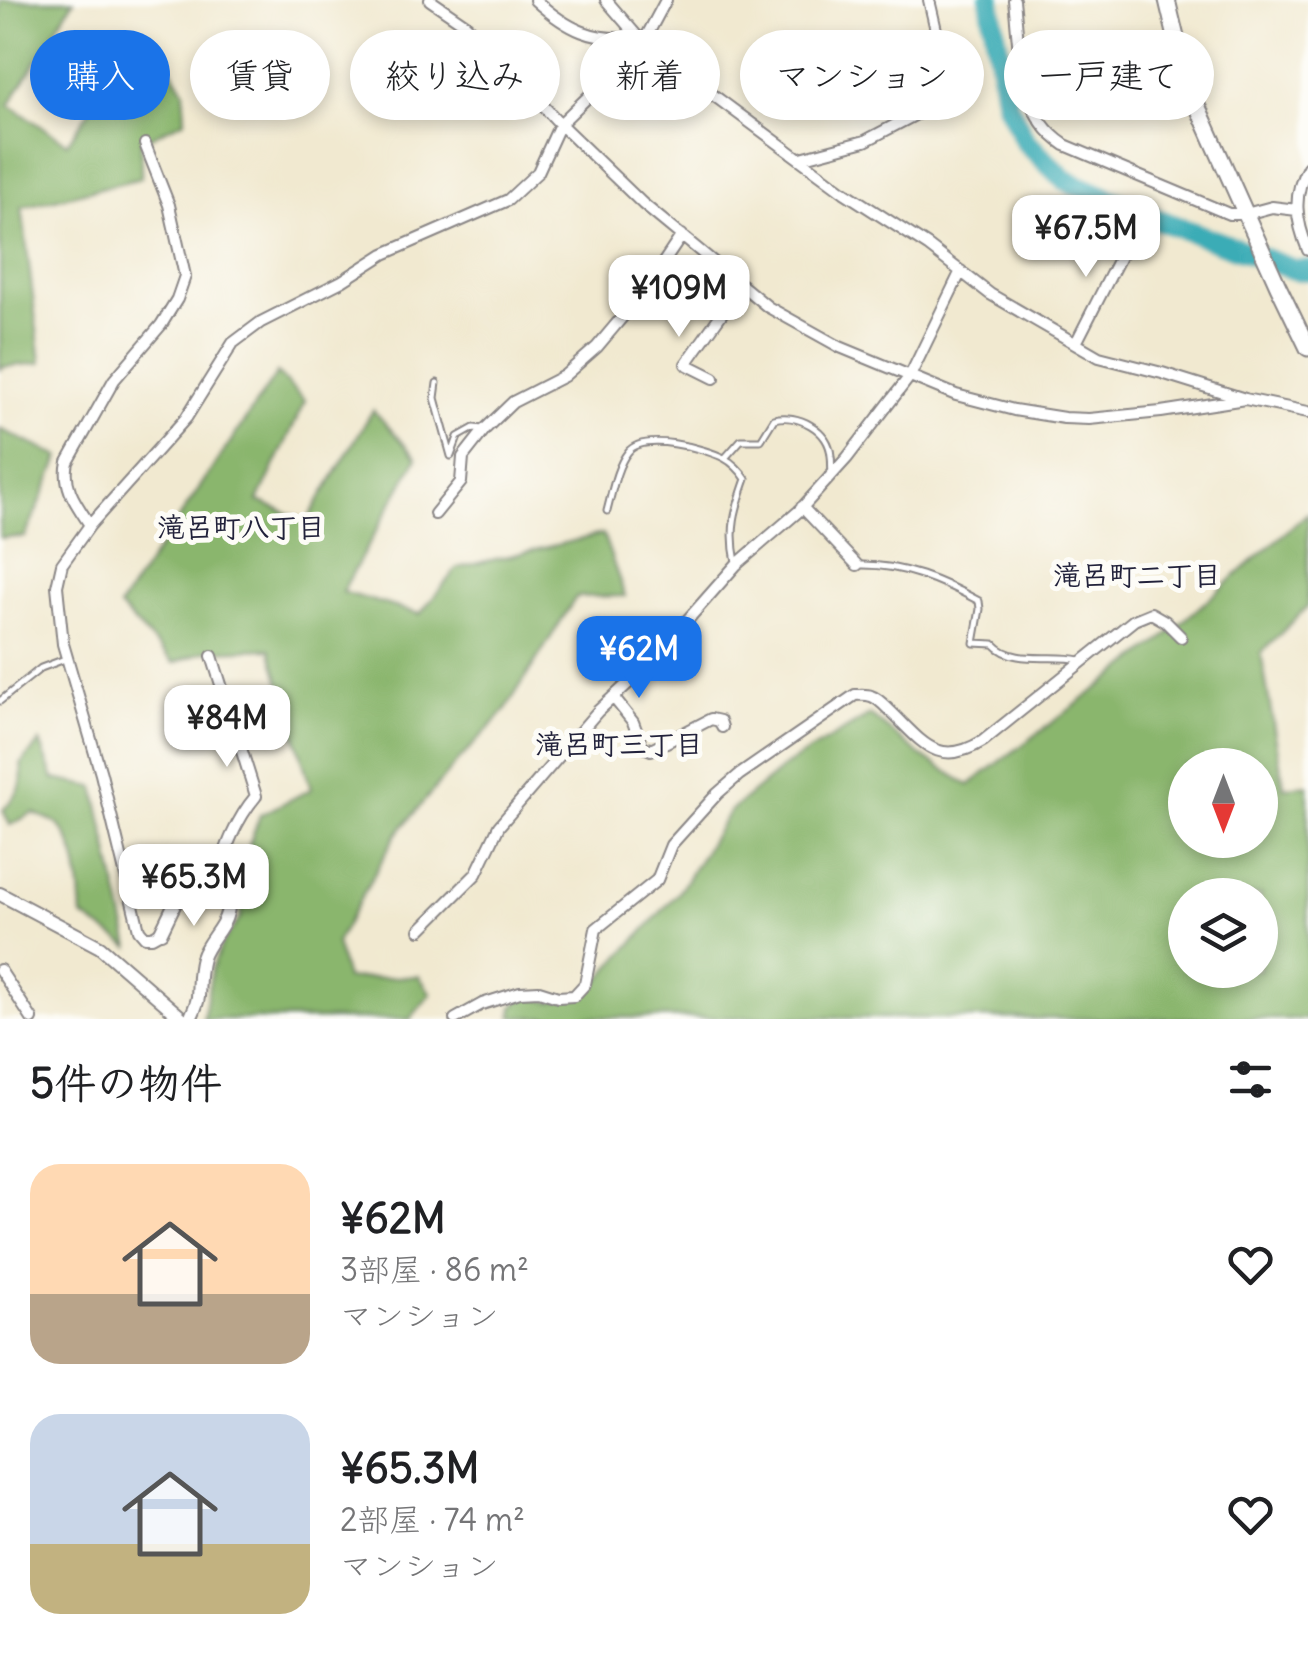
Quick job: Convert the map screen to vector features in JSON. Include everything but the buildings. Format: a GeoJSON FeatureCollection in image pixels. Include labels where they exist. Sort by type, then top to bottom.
{"type":"FeatureCollection","features":[{"type":"Feature","properties":{"kind":"main road"},"geometry":{"type":"LineString","coordinates":[[1167,0],[1187,83],[1308,348]]}},
{"type":"Feature","properties":{"kind":"street"},"geometry":{"type":"LineString","coordinates":[[430,0],[492,50],[560,124],[643,204],[768,307],[840,347],[956,395],[1064,418],[1161,412],[1245,398]]}},
{"type":"Feature","properties":{"kind":"street"},"geometry":{"type":"LineString","coordinates":[[535,0],[562,23],[580,32]]}},
{"type":"Feature","properties":{"kind":"street"},"geometry":{"type":"LineString","coordinates":[[606,0],[632,30]]}},
{"type":"Feature","properties":{"kind":"street"},"geometry":{"type":"LineString","coordinates":[[647,30],[666,0]]}},
{"type":"Feature","properties":{"kind":"street"},"geometry":{"type":"LineString","coordinates":[[801,158],[866,141],[945,99],[949,86],[930,0]]}},
{"type":"Feature","properties":{"kind":"street"},"geometry":{"type":"LineString","coordinates":[[1014,0],[1029,100],[1043,128],[1052,136],[1228,214],[1249,220],[1272,207],[1298,210]]}},
{"type":"Feature","properties":{"kind":"street"},"geometry":{"type":"LineString","coordinates":[[720,98],[844,192],[928,246],[990,294],[1099,356],[1308,412]]}},
{"type":"Feature","properties":{"kind":"street"},"geometry":{"type":"LineString","coordinates":[[0,894],[100,947],[187,1019],[198,1000],[197,977],[204,952],[226,918],[229,903],[225,888],[216,878],[206,875],[190,882],[161,932],[144,937],[139,930],[97,758],[63,644],[57,586],[62,564],[90,525],[186,418],[233,343],[261,322],[342,281],[384,254],[508,200],[538,172],[560,124],[580,106]]}},
{"type":"Feature","properties":{"kind":"street"},"geometry":{"type":"LineString","coordinates":[[90,525],[70,494],[64,475],[68,462],[114,380],[177,300],[186,276],[169,205],[146,144]]}},
{"type":"Feature","properties":{"kind":"street"},"geometry":{"type":"LineString","coordinates":[[1308,167],[1298,185],[1298,210],[1308,250]]}},
{"type":"Feature","properties":{"kind":"street"},"geometry":{"type":"LineString","coordinates":[[435,514],[461,482],[463,457],[485,429],[514,402],[564,376],[597,347],[645,290],[682,235]]}},
{"type":"Feature","properties":{"kind":"street"},"geometry":{"type":"LineString","coordinates":[[1076,343],[1131,235]]}},
{"type":"Feature","properties":{"kind":"street"},"geometry":{"type":"LineString","coordinates":[[420,930],[476,874],[499,826],[598,711],[646,667],[736,566],[802,508],[832,474],[910,376],[960,271]]}},
{"type":"Feature","properties":{"kind":"street"},"geometry":{"type":"LineString","coordinates":[[714,378],[686,364],[742,285]]}},
{"type":"Feature","properties":{"kind":"street"},"geometry":{"type":"LineString","coordinates":[[802,508],[857,566]]}},
{"type":"Feature","properties":{"kind":"street"},"geometry":{"type":"LineString","coordinates":[[455,1019],[500,997],[520,992],[574,996],[585,984],[596,929],[656,880],[670,845],[716,794],[855,695],[871,696],[932,751],[949,754],[982,742],[1134,620],[1152,613],[1182,638]]}},
{"type":"Feature","properties":{"kind":"street"},"geometry":{"type":"LineString","coordinates":[[212,656],[256,796],[231,835],[216,878]]}},
{"type":"Feature","properties":{"kind":"street"},"geometry":{"type":"LineString","coordinates":[[614,697],[633,722],[642,746],[652,750],[712,719],[720,721],[722,728]]}},
{"type":"Feature","properties":{"kind":"street"},"geometry":{"type":"LineString","coordinates":[[0,971],[32,1019]]}},
{"type":"Feature","properties":{"kind":"lane"},"geometry":{"type":"LineString","coordinates":[[436,384],[435,398],[452,456],[458,437],[474,428],[485,429]]}},
{"type":"Feature","properties":{"kind":"lane"},"geometry":{"type":"LineString","coordinates":[[726,458],[741,440],[761,440],[774,419],[804,420],[818,431],[832,454],[832,474]]}},
{"type":"Feature","properties":{"kind":"lane"},"geometry":{"type":"LineString","coordinates":[[606,511],[620,468],[629,450],[637,446],[668,441],[726,458],[746,479],[733,515],[736,566]]}},
{"type":"Feature","properties":{"kind":"lane"},"geometry":{"type":"LineString","coordinates":[[857,566],[877,565],[928,576],[978,600],[974,642],[994,644],[1012,656],[1082,661]]}},
{"type":"Feature","properties":{"kind":"lane"},"geometry":{"type":"LineString","coordinates":[[0,701],[41,668],[68,658]]}},
{"type":"Feature","properties":{"kind":"green space"},"geometry":{"type":"Polygon","coordinates":[[[0,0],[74,0],[55,30],[30,30],[30,71],[9,105],[67,143],[83,120],[170,120],[170,67],[184,90],[185,120],[141,142],[141,178],[22,207],[41,363],[2,367],[0,371],[0,0]]]}},
{"type":"Feature","properties":{"kind":"green space"},"geometry":{"type":"Polygon","coordinates":[[[277,373],[305,401],[258,501],[307,521],[373,410],[417,458],[342,592],[420,614],[457,568],[603,534],[625,596],[576,597],[504,712],[396,835],[336,943],[346,979],[419,976],[431,994],[410,1019],[203,1019],[212,968],[222,944],[241,917],[238,876],[260,815],[311,789],[270,649],[205,651],[174,663],[119,607],[277,373]]]}},
{"type":"Feature","properties":{"kind":"green space"},"geometry":{"type":"Polygon","coordinates":[[[0,429],[60,457],[25,537],[0,538],[0,429]]]}},
{"type":"Feature","properties":{"kind":"green space"},"geometry":{"type":"Polygon","coordinates":[[[1308,513],[1308,606],[1261,653],[1277,748],[1168,748],[1168,858],[1278,858],[1278,752],[1284,787],[1308,785],[1308,1019],[512,1017],[513,1007],[525,996],[552,1002],[586,994],[679,892],[729,812],[786,765],[870,715],[920,755],[969,785],[1158,643],[1308,513]]]}},
{"type":"Feature","properties":{"kind":"green space"},"geometry":{"type":"Polygon","coordinates":[[[40,742],[54,779],[95,787],[130,947],[82,916],[74,853],[64,831],[33,813],[10,825],[3,810],[19,789],[21,764],[40,742]]]}},
{"type":"Feature","properties":{"kind":"waterway"},"geometry":{"type":"LineString","coordinates":[[990,0],[1007,104],[1025,141],[1065,180],[1159,220],[1295,270],[1308,270]]}},
{"type":"Feature","properties":{"kind":"district","name":"滝呂町八丁目"},"geometry":{"type":"Point","coordinates":[241,527]}},
{"type":"Feature","properties":{"kind":"district","name":"滝呂町二丁目"},"geometry":{"type":"Point","coordinates":[1137,575]}},
{"type":"Feature","properties":{"kind":"district","name":"滝呂町三丁目"},"geometry":{"type":"Point","coordinates":[619,744]}}]}
